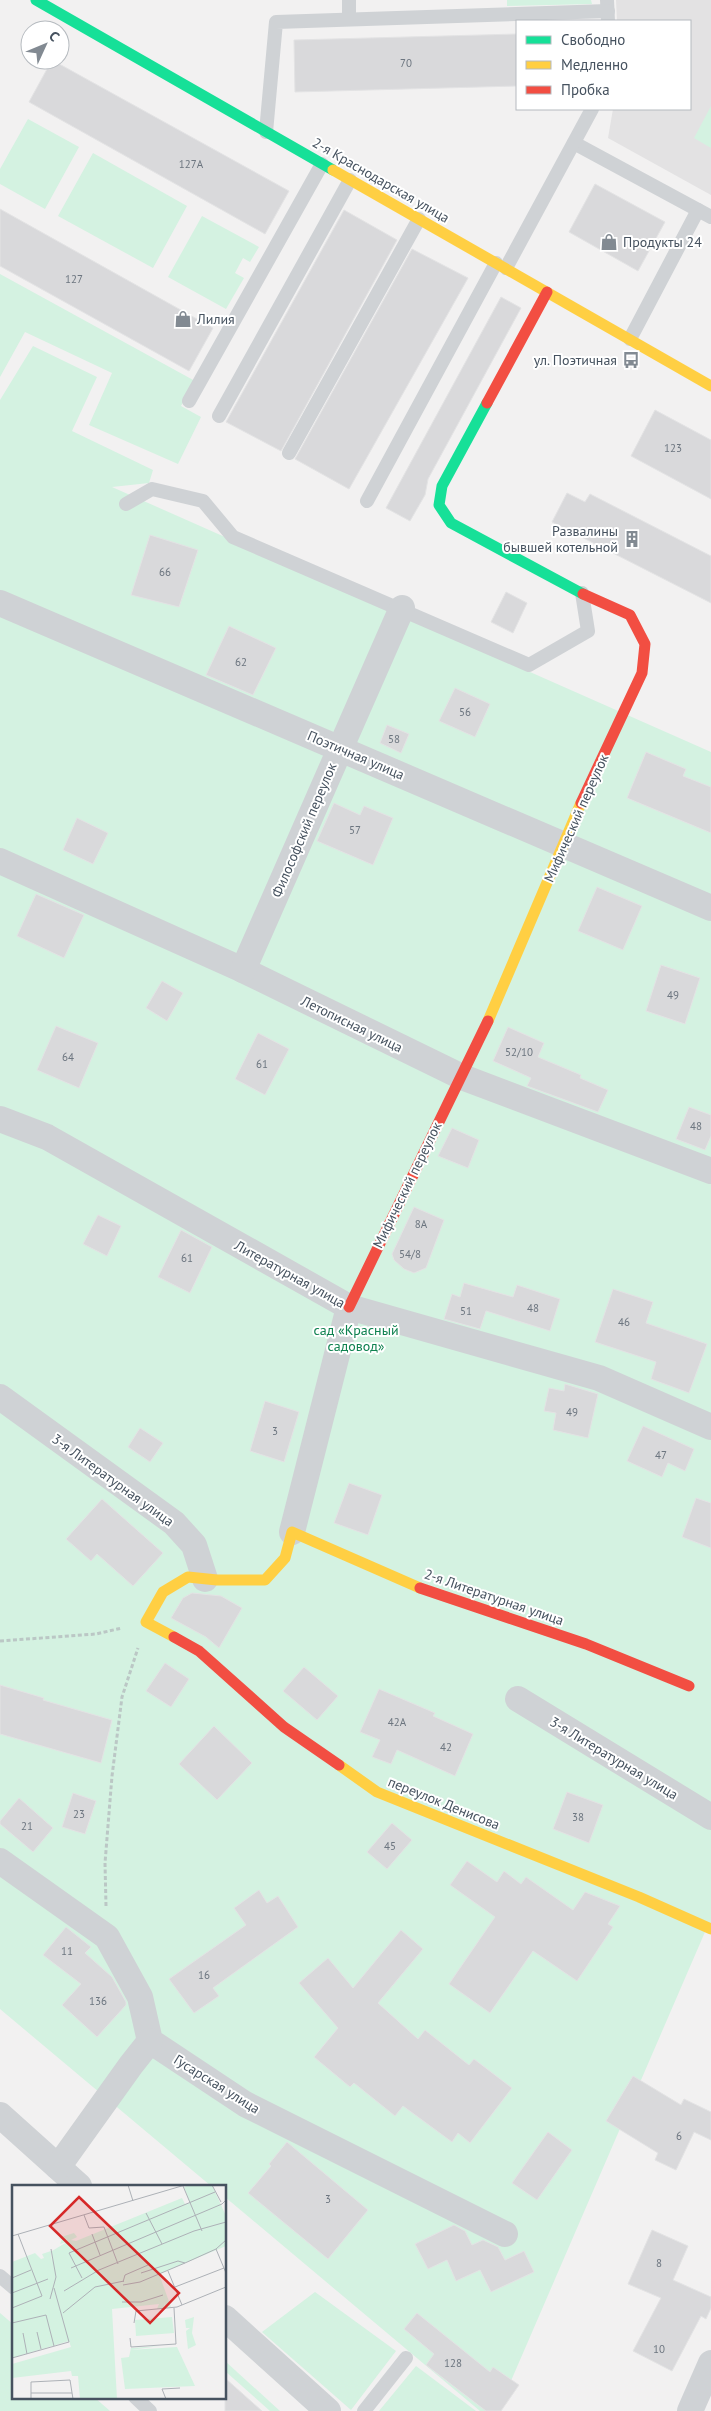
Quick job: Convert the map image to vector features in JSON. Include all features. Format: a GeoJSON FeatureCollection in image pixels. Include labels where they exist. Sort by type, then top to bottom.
{"type":"FeatureCollection","features":[{"type":"Feature","properties":{"kind":"street","name":"2-я Краснодарская улица"},"geometry":{"type":"LineString","coordinates":[[36,0],[711,386]]}},
{"type":"Feature","properties":{"kind":"street","name":"Мифический переулок"},"geometry":{"type":"LineString","coordinates":[[146,1622],[163,1592],[188,1577],[266,1580],[285,1558],[349,1307],[434,1128],[462,1078],[512,968],[562,844],[642,673],[645,644],[630,615],[582,593],[451,523],[439,505],[442,486],[547,292]]}},
{"type":"Feature","properties":{"kind":"street","name":"Поэтичная улица"},"geometry":{"type":"LineString","coordinates":[[0,603],[711,908]]}},
{"type":"Feature","properties":{"kind":"street","name":"Философский переулок"},"geometry":{"type":"LineString","coordinates":[[243,970],[402,608]]}},
{"type":"Feature","properties":{"kind":"street","name":"Летописная улица"},"geometry":{"type":"LineString","coordinates":[[0,861],[243,970],[462,1078],[711,1171]]}},
{"type":"Feature","properties":{"kind":"street","name":"Литературная улица"},"geometry":{"type":"LineString","coordinates":[[0,1119],[47,1137],[349,1307],[599,1378],[711,1427]]}},
{"type":"Feature","properties":{"kind":"street","name":"3-я Литературная улица"},"geometry":{"type":"LineString","coordinates":[[0,1397],[174,1523],[194,1546],[205,1579]]}},
{"type":"Feature","properties":{"kind":"street","name":"2-я Литературная улица"},"geometry":{"type":"LineString","coordinates":[[292,1532],[419,1588],[586,1644],[689,1686]]}},
{"type":"Feature","properties":{"kind":"street","name":"переулок Денисова"},"geometry":{"type":"LineString","coordinates":[[146,1622],[199,1652],[284,1727],[377,1792],[639,1897],[711,1929]]}},
{"type":"Feature","properties":{"kind":"street","name":"3-я Литературная улица"},"geometry":{"type":"LineString","coordinates":[[518,1699],[711,1817]]}},
{"type":"Feature","properties":{"kind":"street"},"geometry":{"type":"LineString","coordinates":[[0,1861],[107,1936],[140,1997],[150,2042],[130,2065],[58,2167]]}},
{"type":"Feature","properties":{"kind":"street","name":"Гусарская улица"},"geometry":{"type":"LineString","coordinates":[[150,2042],[245,2104],[505,2234]]}},
{"type":"Feature","properties":{"kind":"street"},"geometry":{"type":"LineString","coordinates":[[0,2115],[78,2185]]}},
{"type":"Feature","properties":{"kind":"street"},"geometry":{"type":"LineString","coordinates":[[226,2319],[328,2411]]}},
{"type":"Feature","properties":{"kind":"street"},"geometry":{"type":"LineString","coordinates":[[690,2411],[711,2363]]}},
{"type":"Feature","properties":{"kind":"lane"},"geometry":{"type":"LineString","coordinates":[[349,0],[350,19]]}},
{"type":"Feature","properties":{"kind":"lane"},"geometry":{"type":"LineString","coordinates":[[266,132],[276,22],[608,11]]}},
{"type":"Feature","properties":{"kind":"lane"},"geometry":{"type":"LineString","coordinates":[[367,501],[591,110]]}},
{"type":"Feature","properties":{"kind":"lane"},"geometry":{"type":"LineString","coordinates":[[574,143],[711,217]]}},
{"type":"Feature","properties":{"kind":"lane"},"geometry":{"type":"LineString","coordinates":[[189,401],[322,164]]}},
{"type":"Feature","properties":{"kind":"lane"},"geometry":{"type":"LineString","coordinates":[[219,416],[350,180]]}},
{"type":"Feature","properties":{"kind":"lane"},"geometry":{"type":"LineString","coordinates":[[630,339],[698,210]]}},
{"type":"Feature","properties":{"kind":"lane"},"geometry":{"type":"LineString","coordinates":[[289,453],[419,219]]}},
{"type":"Feature","properties":{"kind":"lane"},"geometry":{"type":"LineString","coordinates":[[126,504],[152,489],[203,501],[233,537],[402,608],[529,665],[588,631],[582,593]]}},
{"type":"Feature","properties":{"kind":"lane"},"geometry":{"type":"LineString","coordinates":[[0,2276],[12,2286]]}},
{"type":"Feature","properties":{"kind":"lane"},"geometry":{"type":"LineString","coordinates":[[364,2411],[406,2358]]}},
{"type":"Feature","properties":{"kind":"lane"},"geometry":{"type":"LineString","coordinates":[[136,2398],[150,2411]]}},
{"type":"Feature","properties":{"kind":"path"},"geometry":{"type":"LineString","coordinates":[[0,1641],[96,1634],[146,1622]]}},
{"type":"Feature","properties":{"kind":"path"},"geometry":{"type":"LineString","coordinates":[[107,1936],[105,1863],[112,1776],[122,1697],[146,1622]]}},
{"type":"Feature","properties":{"kind":"shaded area"},"geometry":{"type":"Polygon","coordinates":[[[616,0],[711,0],[711,195],[608,138],[613,110],[691,110],[691,20],[617,20],[616,0]]]}},
{"type":"Feature","properties":{"kind":"green space"},"geometry":{"type":"Polygon","coordinates":[[[507,0],[591,0],[592,4],[507,6],[507,0]]]}},
{"type":"Feature","properties":{"kind":"green space"},"geometry":{"type":"Polygon","coordinates":[[[711,106],[711,148],[694,138],[711,106]]]}},
{"type":"Feature","properties":{"kind":"green space"},"geometry":{"type":"Polygon","coordinates":[[[28,119],[79,147],[45,209],[0,184],[0,169],[28,119]]]}},
{"type":"Feature","properties":{"kind":"green space"},"geometry":{"type":"Polygon","coordinates":[[[93,153],[187,206],[153,268],[58,216],[93,153]]]}},
{"type":"Feature","properties":{"kind":"green space"},"geometry":{"type":"Polygon","coordinates":[[[202,216],[259,247],[250,262],[243,258],[235,273],[244,278],[226,309],[168,277],[202,216]]]}},
{"type":"Feature","properties":{"kind":"green space"},"geometry":{"type":"Polygon","coordinates":[[[0,274],[195,381],[181,406],[201,417],[178,464],[89,425],[112,373],[25,332],[0,377],[0,274]]]}},
{"type":"Feature","properties":{"kind":"green space","name":"сад «Красный садовод»"},"geometry":{"type":"Polygon","coordinates":[[[33,346],[97,377],[72,431],[153,470],[149,483],[112,487],[711,752],[711,1926],[708,1925],[498,2411],[480,2411],[226,2198],[226,2185],[210,2185],[0,2009],[0,400],[33,346]]]}},
{"type":"Feature","properties":{"kind":"green space"},"geometry":{"type":"Polygon","coordinates":[[[315,2292],[396,2351],[351,2410],[262,2332],[315,2292]]]}},
{"type":"Feature","properties":{"kind":"green space"},"geometry":{"type":"Polygon","coordinates":[[[0,2313],[12,2323],[12,2398],[95,2398],[110,2411],[0,2411],[0,2313]]]}},
{"type":"Feature","properties":{"kind":"green space"},"geometry":{"type":"Polygon","coordinates":[[[226,2362],[280,2411],[270,2411],[226,2372],[226,2362]]]}},
{"type":"Feature","properties":{"kind":"green space"},"geometry":{"type":"Polygon","coordinates":[[[416,2366],[476,2411],[379,2411],[416,2366]]]}},
{"type":"Feature","properties":{"kind":"building"},"geometry":{"type":"Polygon","coordinates":[[[516,34],[516,86],[295,92],[294,40],[516,34]]]}},
{"type":"Feature","properties":{"kind":"building"},"geometry":{"type":"Polygon","coordinates":[[[47,70],[70,70],[289,191],[265,234],[29,102],[47,70]]]}},
{"type":"Feature","properties":{"kind":"building"},"geometry":{"type":"Polygon","coordinates":[[[595,184],[665,222],[638,271],[569,232],[595,184]]]}},
{"type":"Feature","properties":{"kind":"building"},"geometry":{"type":"Polygon","coordinates":[[[0,209],[213,328],[189,371],[0,266],[0,209]]]}},
{"type":"Feature","properties":{"kind":"building"},"geometry":{"type":"Polygon","coordinates":[[[344,210],[397,240],[281,451],[226,422],[344,210]]]}},
{"type":"Feature","properties":{"kind":"building"},"geometry":{"type":"Polygon","coordinates":[[[412,249],[468,278],[349,489],[295,459],[412,249]]]}},
{"type":"Feature","properties":{"kind":"building"},"geometry":{"type":"Polygon","coordinates":[[[501,297],[521,308],[428,479],[425,495],[410,521],[386,508],[501,297]]]}},
{"type":"Feature","properties":{"kind":"building"},"geometry":{"type":"Polygon","coordinates":[[[655,410],[711,440],[711,499],[631,456],[655,410]]]}},
{"type":"Feature","properties":{"kind":"building","name":"Развалины бывшей котельной"},"geometry":{"type":"Polygon","coordinates":[[[567,493],[585,502],[590,494],[711,556],[711,603],[552,522],[567,493]]]}},
{"type":"Feature","properties":{"kind":"building"},"geometry":{"type":"Polygon","coordinates":[[[150,535],[198,550],[179,607],[131,595],[150,535]]]}},
{"type":"Feature","properties":{"kind":"building"},"geometry":{"type":"Polygon","coordinates":[[[506,592],[527,603],[513,633],[491,622],[506,592]]]}},
{"type":"Feature","properties":{"kind":"building"},"geometry":{"type":"Polygon","coordinates":[[[229,626],[276,648],[253,695],[206,675],[229,626]]]}},
{"type":"Feature","properties":{"kind":"building"},"geometry":{"type":"Polygon","coordinates":[[[455,688],[490,704],[475,737],[439,721],[455,688]]]}},
{"type":"Feature","properties":{"kind":"building"},"geometry":{"type":"Polygon","coordinates":[[[387,725],[409,734],[401,753],[380,743],[387,725]]]}},
{"type":"Feature","properties":{"kind":"building"},"geometry":{"type":"Polygon","coordinates":[[[646,752],[686,769],[683,776],[711,787],[711,833],[627,798],[646,752]]]}},
{"type":"Feature","properties":{"kind":"building"},"geometry":{"type":"Polygon","coordinates":[[[334,803],[360,815],[364,806],[393,818],[373,865],[317,841],[334,803]]]}},
{"type":"Feature","properties":{"kind":"building"},"geometry":{"type":"Polygon","coordinates":[[[77,818],[108,833],[93,864],[63,850],[77,818]]]}},
{"type":"Feature","properties":{"kind":"building"},"geometry":{"type":"Polygon","coordinates":[[[597,887],[642,906],[623,950],[578,931],[597,887]]]}},
{"type":"Feature","properties":{"kind":"building"},"geometry":{"type":"Polygon","coordinates":[[[36,894],[84,915],[64,958],[17,936],[36,894]]]}},
{"type":"Feature","properties":{"kind":"building"},"geometry":{"type":"Polygon","coordinates":[[[661,965],[700,978],[685,1024],[646,1011],[661,965]]]}},
{"type":"Feature","properties":{"kind":"building"},"geometry":{"type":"Polygon","coordinates":[[[162,981],[183,993],[167,1021],[146,1008],[162,981]]]}},
{"type":"Feature","properties":{"kind":"building"},"geometry":{"type":"Polygon","coordinates":[[[56,1026],[98,1043],[79,1088],[37,1070],[56,1026]]]}},
{"type":"Feature","properties":{"kind":"building"},"geometry":{"type":"Polygon","coordinates":[[[508,1027],[544,1043],[538,1057],[581,1075],[580,1078],[608,1090],[598,1112],[527,1086],[531,1078],[493,1061],[508,1027]]]}},
{"type":"Feature","properties":{"kind":"building"},"geometry":{"type":"Polygon","coordinates":[[[258,1033],[289,1049],[265,1095],[235,1079],[258,1033]]]}},
{"type":"Feature","properties":{"kind":"building"},"geometry":{"type":"Polygon","coordinates":[[[689,1107],[711,1115],[711,1136],[705,1150],[676,1139],[689,1107]]]}},
{"type":"Feature","properties":{"kind":"building"},"geometry":{"type":"Polygon","coordinates":[[[452,1128],[479,1140],[468,1168],[438,1156],[452,1128]]]}},
{"type":"Feature","properties":{"kind":"building"},"geometry":{"type":"Polygon","coordinates":[[[414,1207],[444,1220],[426,1268],[414,1273],[404,1269],[394,1260],[392,1254],[414,1207]]]}},
{"type":"Feature","properties":{"kind":"building"},"geometry":{"type":"Polygon","coordinates":[[[98,1215],[121,1226],[107,1256],[83,1244],[98,1215]]]}},
{"type":"Feature","properties":{"kind":"building"},"geometry":{"type":"Polygon","coordinates":[[[181,1230],[212,1247],[190,1293],[158,1277],[181,1230]]]}},
{"type":"Feature","properties":{"kind":"building"},"geometry":{"type":"Polygon","coordinates":[[[464,1283],[513,1297],[517,1285],[560,1299],[550,1331],[486,1311],[480,1329],[444,1319],[452,1294],[460,1297],[464,1283]]]}},
{"type":"Feature","properties":{"kind":"building"},"geometry":{"type":"Polygon","coordinates":[[[613,1289],[653,1302],[646,1323],[707,1344],[689,1393],[651,1379],[656,1362],[595,1342],[613,1289]]]}},
{"type":"Feature","properties":{"kind":"building"},"geometry":{"type":"Polygon","coordinates":[[[565,1384],[598,1394],[588,1438],[553,1430],[556,1413],[544,1411],[549,1388],[564,1391],[565,1384]]]}},
{"type":"Feature","properties":{"kind":"building"},"geometry":{"type":"Polygon","coordinates":[[[265,1401],[299,1412],[284,1462],[250,1451],[265,1401]]]}},
{"type":"Feature","properties":{"kind":"building"},"geometry":{"type":"Polygon","coordinates":[[[643,1426],[694,1449],[685,1471],[668,1463],[662,1477],[627,1461],[643,1426]]]}},
{"type":"Feature","properties":{"kind":"building"},"geometry":{"type":"Polygon","coordinates":[[[140,1428],[163,1443],[150,1462],[128,1447],[140,1428]]]}},
{"type":"Feature","properties":{"kind":"building"},"geometry":{"type":"Polygon","coordinates":[[[349,1483],[382,1495],[368,1535],[334,1523],[349,1483]]]}},
{"type":"Feature","properties":{"kind":"building"},"geometry":{"type":"Polygon","coordinates":[[[696,1498],[711,1503],[711,1548],[682,1537],[696,1498]]]}},
{"type":"Feature","properties":{"kind":"building"},"geometry":{"type":"Polygon","coordinates":[[[102,1499],[163,1553],[133,1586],[97,1554],[91,1561],[66,1539],[102,1499]]]}},
{"type":"Feature","properties":{"kind":"building"},"geometry":{"type":"Polygon","coordinates":[[[192,1593],[221,1596],[242,1608],[219,1648],[206,1637],[171,1618],[183,1598],[192,1593]]]}},
{"type":"Feature","properties":{"kind":"building"},"geometry":{"type":"Polygon","coordinates":[[[165,1663],[189,1679],[171,1707],[146,1691],[165,1663]]]}},
{"type":"Feature","properties":{"kind":"building"},"geometry":{"type":"Polygon","coordinates":[[[304,1667],[338,1696],[317,1720],[283,1691],[304,1667]]]}},
{"type":"Feature","properties":{"kind":"building"},"geometry":{"type":"Polygon","coordinates":[[[0,1685],[112,1720],[101,1763],[0,1734],[0,1685]]]}},
{"type":"Feature","properties":{"kind":"building"},"geometry":{"type":"Polygon","coordinates":[[[379,1689],[435,1713],[433,1716],[473,1734],[455,1776],[397,1750],[391,1764],[372,1757],[380,1740],[360,1732],[379,1689]]]}},
{"type":"Feature","properties":{"kind":"building"},"geometry":{"type":"Polygon","coordinates":[[[214,1726],[252,1763],[217,1800],[179,1764],[214,1726]]]}},
{"type":"Feature","properties":{"kind":"building"},"geometry":{"type":"Polygon","coordinates":[[[567,1792],[603,1805],[589,1843],[553,1829],[567,1792]]]}},
{"type":"Feature","properties":{"kind":"building"},"geometry":{"type":"Polygon","coordinates":[[[73,1793],[96,1801],[85,1834],[62,1827],[73,1793]]]}},
{"type":"Feature","properties":{"kind":"building"},"geometry":{"type":"Polygon","coordinates":[[[19,1798],[53,1828],[33,1852],[0,1824],[0,1821],[19,1798]]]}},
{"type":"Feature","properties":{"kind":"building"},"geometry":{"type":"Polygon","coordinates":[[[392,1823],[412,1840],[387,1869],[367,1852],[392,1823]]]}},
{"type":"Feature","properties":{"kind":"building"},"geometry":{"type":"Polygon","coordinates":[[[467,1861],[497,1882],[504,1871],[521,1884],[526,1877],[573,1910],[585,1892],[620,1906],[608,1924],[613,1927],[577,1981],[533,1951],[490,2013],[449,1984],[495,1917],[450,1885],[467,1861]]]}},
{"type":"Feature","properties":{"kind":"building"},"geometry":{"type":"Polygon","coordinates":[[[259,1890],[267,1903],[278,1896],[298,1927],[213,1988],[219,1996],[194,2013],[169,1979],[246,1925],[234,1908],[259,1890]]]}},
{"type":"Feature","properties":{"kind":"building"},"geometry":{"type":"Polygon","coordinates":[[[66,1927],[91,1947],[85,1953],[112,1977],[126,2002],[126,2005],[97,2037],[62,2005],[81,1984],[43,1955],[66,1927]]]}},
{"type":"Feature","properties":{"kind":"building"},"geometry":{"type":"Polygon","coordinates":[[[401,1930],[423,1949],[378,2003],[418,2039],[425,2030],[469,2065],[474,2059],[512,2088],[470,2143],[458,2133],[452,2142],[403,2106],[395,2116],[354,2083],[350,2087],[314,2057],[338,2028],[299,1983],[328,1958],[353,1988],[401,1930]]]}},
{"type":"Feature","properties":{"kind":"building"},"geometry":{"type":"Polygon","coordinates":[[[633,2076],[681,2105],[684,2099],[711,2112],[711,2140],[694,2132],[676,2170],[655,2160],[658,2153],[606,2121],[633,2076]]]}},
{"type":"Feature","properties":{"kind":"building"},"geometry":{"type":"Polygon","coordinates":[[[548,2132],[572,2150],[537,2200],[512,2183],[548,2132]]]}},
{"type":"Feature","properties":{"kind":"building"},"geometry":{"type":"Polygon","coordinates":[[[287,2142],[368,2210],[328,2259],[248,2193],[271,2166],[269,2164],[287,2142]]]}},
{"type":"Feature","properties":{"kind":"building"},"geometry":{"type":"Polygon","coordinates":[[[454,2225],[465,2231],[472,2245],[483,2240],[498,2247],[505,2260],[524,2251],[534,2272],[491,2292],[480,2270],[456,2281],[447,2260],[428,2269],[415,2244],[454,2225]]]}},
{"type":"Feature","properties":{"kind":"building"},"geometry":{"type":"Polygon","coordinates":[[[652,2230],[688,2246],[673,2280],[711,2297],[711,2308],[706,2319],[701,2316],[672,2371],[633,2351],[661,2298],[628,2284],[652,2230]]]}},
{"type":"Feature","properties":{"kind":"building"},"geometry":{"type":"Polygon","coordinates":[[[417,2313],[490,2372],[493,2367],[519,2385],[501,2411],[486,2411],[426,2365],[434,2354],[404,2329],[417,2313]]]}},
{"type":"Feature","properties":{"kind":"building"},"geometry":{"type":"Polygon","coordinates":[[[226,2379],[262,2411],[225,2411],[226,2379]]]}},
{"type":"Feature","properties":{"kind":"traffic: fast"},"geometry":{"type":"LineString","coordinates":[[36,0],[333,170]]}},
{"type":"Feature","properties":{"kind":"traffic: fast"},"geometry":{"type":"LineString","coordinates":[[487,403],[442,486],[439,505],[451,523],[583,594]]}},
{"type":"Feature","properties":{"kind":"traffic: slow"},"geometry":{"type":"LineString","coordinates":[[333,170],[711,386]]}},
{"type":"Feature","properties":{"kind":"traffic: slow"},"geometry":{"type":"LineString","coordinates":[[488,1021],[581,803]]}},
{"type":"Feature","properties":{"kind":"traffic: slow"},"geometry":{"type":"LineString","coordinates":[[174,1637],[146,1622],[163,1592],[188,1577],[217,1580],[265,1580],[285,1558],[292,1532],[420,1588]]}},
{"type":"Feature","properties":{"kind":"traffic: slow"},"geometry":{"type":"LineString","coordinates":[[339,1765],[377,1792],[639,1897],[711,1929]]}},
{"type":"Feature","properties":{"kind":"traffic: jam"},"geometry":{"type":"LineString","coordinates":[[487,403],[547,292]]}},
{"type":"Feature","properties":{"kind":"traffic: jam"},"geometry":{"type":"LineString","coordinates":[[581,803],[642,673],[645,644],[630,615],[583,594]]}},
{"type":"Feature","properties":{"kind":"traffic: jam"},"geometry":{"type":"LineString","coordinates":[[349,1307],[488,1021]]}},
{"type":"Feature","properties":{"kind":"traffic: jam"},"geometry":{"type":"LineString","coordinates":[[420,1588],[586,1644],[689,1686]]}},
{"type":"Feature","properties":{"kind":"traffic: jam"},"geometry":{"type":"LineString","coordinates":[[174,1637],[199,1651],[284,1727],[339,1765]]}},
{"type":"Feature","properties":{"kind":"place","name":"Продукты 24"},"geometry":{"type":"Point","coordinates":[609,242]}},
{"type":"Feature","properties":{"kind":"place","name":"Лилия"},"geometry":{"type":"Point","coordinates":[183,319]}},
{"type":"Feature","properties":{"kind":"place","name":"ул. Поэтичная"},"geometry":{"type":"Point","coordinates":[631,360]}},
{"type":"Feature","properties":{"kind":"place","name":"Развалины бывшей котельной"},"geometry":{"type":"Point","coordinates":[632,539]}}]}
